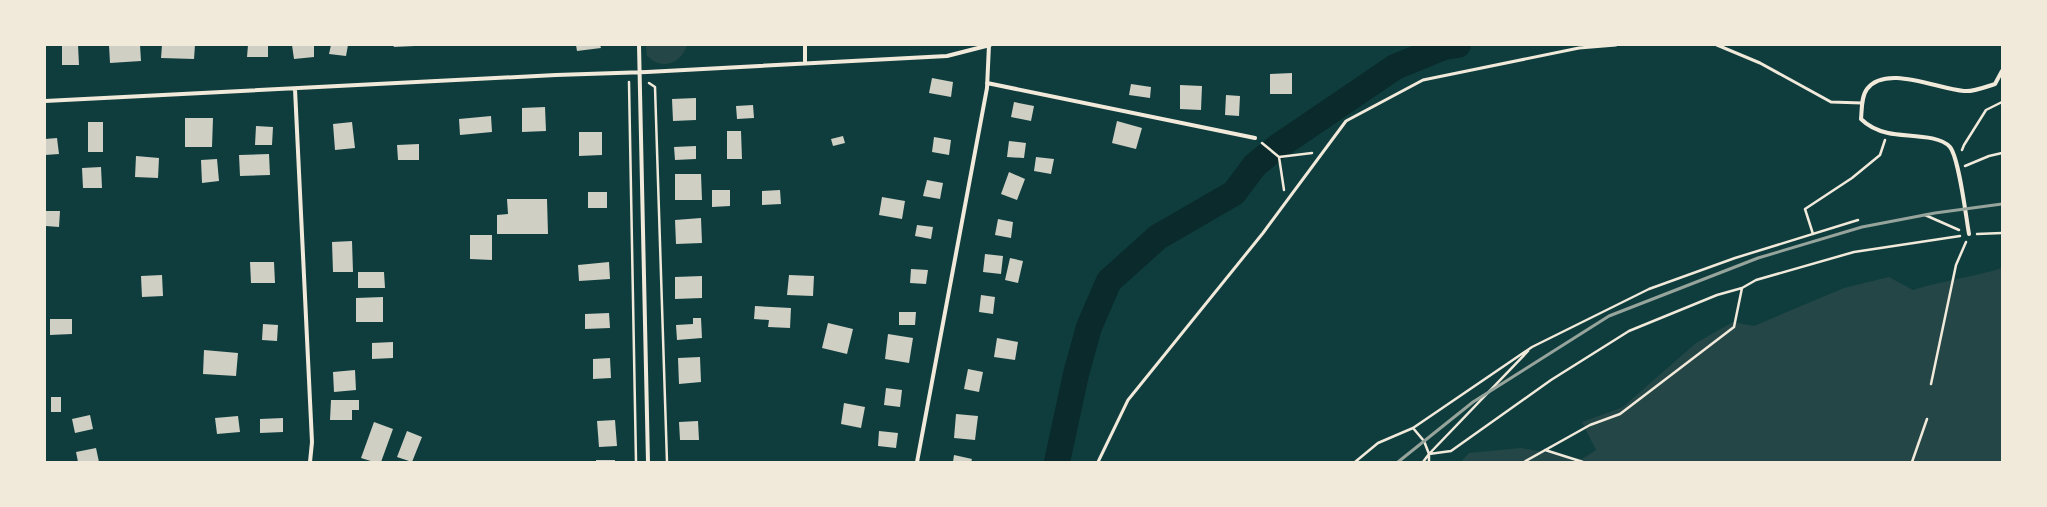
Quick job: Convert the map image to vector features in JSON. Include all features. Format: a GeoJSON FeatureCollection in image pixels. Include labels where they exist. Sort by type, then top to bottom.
{"type":"FeatureCollection","features":[{"type":"Feature","properties":{"kind":"street"},"geometry":{"type":"LineString","coordinates":[[639,45],[648,462]]}},
{"type":"Feature","properties":{"kind":"street"},"geometry":{"type":"LineString","coordinates":[[804,63],[805,45]]}},
{"type":"Feature","properties":{"kind":"street"},"geometry":{"type":"LineString","coordinates":[[45,100],[947,56],[990,45],[987,83],[917,462]]}},
{"type":"Feature","properties":{"kind":"street"},"geometry":{"type":"LineString","coordinates":[[1969,234],[1958,168],[1950,148],[1938,140],[1887,133],[1868,125],[1861,119],[1862,103],[1866,90],[1877,79],[1892,77],[1966,91],[1995,84],[2002,71]]}},
{"type":"Feature","properties":{"kind":"street"},"geometry":{"type":"LineString","coordinates":[[987,83],[1255,138]]}},
{"type":"Feature","properties":{"kind":"street"},"geometry":{"type":"LineString","coordinates":[[295,89],[312,442],[310,462]]}},
{"type":"Feature","properties":{"kind":"lane"},"geometry":{"type":"LineString","coordinates":[[1098,462],[1128,400],[1263,233],[1346,121],[1423,80],[1579,48],[1616,45]]}},
{"type":"Feature","properties":{"kind":"lane"},"geometry":{"type":"LineString","coordinates":[[1717,45],[1760,63],[1831,102],[1862,103]]}},
{"type":"Feature","properties":{"kind":"path"},"geometry":{"type":"LineString","coordinates":[[629,82],[636,462]]}},
{"type":"Feature","properties":{"kind":"path"},"geometry":{"type":"LineString","coordinates":[[647,82],[655,87],[667,462]]}},
{"type":"Feature","properties":{"kind":"path"},"geometry":{"type":"LineString","coordinates":[[1964,145],[1986,110],[2002,102]]}},
{"type":"Feature","properties":{"kind":"path"},"geometry":{"type":"LineString","coordinates":[[1813,234],[1806,209],[1852,178],[1880,155],[1887,133]]}},
{"type":"Feature","properties":{"kind":"path"},"geometry":{"type":"LineString","coordinates":[[1265,144],[1279,157],[1286,202]]}},
{"type":"Feature","properties":{"kind":"path"},"geometry":{"type":"LineString","coordinates":[[1279,157],[1323,152]]}},
{"type":"Feature","properties":{"kind":"path"},"geometry":{"type":"LineString","coordinates":[[1958,168],[1988,156],[2002,153]]}},
{"type":"Feature","properties":{"kind":"path"},"geometry":{"type":"LineString","coordinates":[[1925,215],[1969,234]]}},
{"type":"Feature","properties":{"kind":"path"},"geometry":{"type":"LineString","coordinates":[[1355,462],[1378,443],[1413,428],[1532,347],[1649,289],[1735,258],[1858,220]]}},
{"type":"Feature","properties":{"kind":"path"},"geometry":{"type":"LineString","coordinates":[[1430,454],[1451,452],[1551,380],[1629,331],[1717,295],[1742,288],[1756,280],[1854,252],[1969,234],[2002,233]]}},
{"type":"Feature","properties":{"kind":"path"},"geometry":{"type":"LineString","coordinates":[[1931,384],[1956,265],[1969,234]]}},
{"type":"Feature","properties":{"kind":"path"},"geometry":{"type":"LineString","coordinates":[[1524,462],[1590,426],[1620,414],[1734,327],[1742,288]]}},
{"type":"Feature","properties":{"kind":"path"},"geometry":{"type":"LineString","coordinates":[[1423,462],[1532,347]]}},
{"type":"Feature","properties":{"kind":"path"},"geometry":{"type":"LineString","coordinates":[[1912,462],[1927,419]]}},
{"type":"Feature","properties":{"kind":"path"},"geometry":{"type":"LineString","coordinates":[[1413,428],[1424,441],[1430,454],[1430,462]]}},
{"type":"Feature","properties":{"kind":"path"},"geometry":{"type":"LineString","coordinates":[[1545,450],[1583,462]]}},
{"type":"Feature","properties":{"kind":"shaded area"},"geometry":{"type":"Polygon","coordinates":[[[646,45],[687,45],[680,57],[668,64],[663,64],[655,62],[647,56],[646,45]]]}},
{"type":"Feature","properties":{"kind":"shaded area"},"geometry":{"type":"Polygon","coordinates":[[[2002,268],[2002,462],[1461,462],[1469,453],[1521,448],[1582,459],[1596,450],[1582,422],[1623,407],[1696,343],[1733,322],[1754,326],[1844,288],[1889,277],[1913,290],[2002,268]]]}},
{"type":"Feature","properties":{"kind":"building"},"geometry":{"type":"Polygon","coordinates":[[[62,45],[78,45],[79,65],[62,65],[62,45]]]}},
{"type":"Feature","properties":{"kind":"building"},"geometry":{"type":"Polygon","coordinates":[[[109,45],[140,45],[141,61],[110,63],[109,45]]]}},
{"type":"Feature","properties":{"kind":"building"},"geometry":{"type":"Polygon","coordinates":[[[162,45],[195,45],[194,59],[161,58],[162,45]]]}},
{"type":"Feature","properties":{"kind":"building"},"geometry":{"type":"Polygon","coordinates":[[[248,45],[268,45],[268,57],[247,57],[248,45]]]}},
{"type":"Feature","properties":{"kind":"building"},"geometry":{"type":"Polygon","coordinates":[[[292,45],[314,45],[314,57],[294,59],[292,45]]]}},
{"type":"Feature","properties":{"kind":"building"},"geometry":{"type":"Polygon","coordinates":[[[331,45],[348,45],[346,56],[329,54],[331,45]]]}},
{"type":"Feature","properties":{"kind":"building"},"geometry":{"type":"Polygon","coordinates":[[[393,45],[415,45],[415,46],[394,47],[393,45]]]}},
{"type":"Feature","properties":{"kind":"building"},"geometry":{"type":"Polygon","coordinates":[[[576,45],[600,45],[601,48],[577,51],[576,45]]]}},
{"type":"Feature","properties":{"kind":"building"},"geometry":{"type":"Polygon","coordinates":[[[1292,73],[1292,94],[1270,94],[1270,74],[1292,73]]]}},
{"type":"Feature","properties":{"kind":"building"},"geometry":{"type":"Polygon","coordinates":[[[932,78],[953,82],[951,97],[929,93],[932,78]]]}},
{"type":"Feature","properties":{"kind":"building"},"geometry":{"type":"Polygon","coordinates":[[[1131,84],[1151,87],[1150,98],[1129,95],[1131,84]]]}},
{"type":"Feature","properties":{"kind":"building"},"geometry":{"type":"Polygon","coordinates":[[[1180,85],[1202,86],[1201,110],[1180,109],[1180,85]]]}},
{"type":"Feature","properties":{"kind":"building"},"geometry":{"type":"Polygon","coordinates":[[[1226,95],[1240,96],[1239,116],[1225,115],[1226,95]]]}},
{"type":"Feature","properties":{"kind":"building"},"geometry":{"type":"Polygon","coordinates":[[[696,98],[696,120],[673,121],[672,99],[696,98]]]}},
{"type":"Feature","properties":{"kind":"building"},"geometry":{"type":"Polygon","coordinates":[[[1014,102],[1034,106],[1031,121],[1011,117],[1014,102]]]}},
{"type":"Feature","properties":{"kind":"building"},"geometry":{"type":"Polygon","coordinates":[[[753,105],[754,118],[737,119],[736,106],[753,105]]]}},
{"type":"Feature","properties":{"kind":"building"},"geometry":{"type":"Polygon","coordinates":[[[545,107],[546,131],[522,132],[522,108],[545,107]]]}},
{"type":"Feature","properties":{"kind":"building"},"geometry":{"type":"Polygon","coordinates":[[[491,116],[492,132],[460,135],[459,119],[491,116]]]}},
{"type":"Feature","properties":{"kind":"building"},"geometry":{"type":"Polygon","coordinates":[[[185,118],[213,118],[212,147],[185,147],[185,118]]]}},
{"type":"Feature","properties":{"kind":"building"},"geometry":{"type":"Polygon","coordinates":[[[1117,121],[1142,128],[1136,149],[1112,143],[1117,121]]]}},
{"type":"Feature","properties":{"kind":"building"},"geometry":{"type":"Polygon","coordinates":[[[88,122],[103,122],[103,152],[88,152],[88,122]]]}},
{"type":"Feature","properties":{"kind":"building"},"geometry":{"type":"Polygon","coordinates":[[[352,122],[355,148],[335,150],[333,124],[352,122]]]}},
{"type":"Feature","properties":{"kind":"building"},"geometry":{"type":"Polygon","coordinates":[[[256,126],[273,127],[272,145],[255,145],[256,126]]]}},
{"type":"Feature","properties":{"kind":"building"},"geometry":{"type":"Polygon","coordinates":[[[727,131],[741,131],[742,159],[727,159],[727,131]]]}},
{"type":"Feature","properties":{"kind":"building"},"geometry":{"type":"Polygon","coordinates":[[[579,132],[602,132],[602,155],[579,156],[579,132]]]}},
{"type":"Feature","properties":{"kind":"building"},"geometry":{"type":"Polygon","coordinates":[[[843,136],[845,143],[833,146],[831,139],[843,136]]]}},
{"type":"Feature","properties":{"kind":"building"},"geometry":{"type":"Polygon","coordinates":[[[934,137],[951,140],[949,155],[932,152],[934,137]]]}},
{"type":"Feature","properties":{"kind":"building"},"geometry":{"type":"Polygon","coordinates":[[[57,138],[59,154],[45,155],[45,139],[57,138]]]}},
{"type":"Feature","properties":{"kind":"building"},"geometry":{"type":"Polygon","coordinates":[[[1009,141],[1026,143],[1024,158],[1007,157],[1009,141]]]}},
{"type":"Feature","properties":{"kind":"building"},"geometry":{"type":"Polygon","coordinates":[[[419,144],[419,160],[398,160],[397,145],[419,144]]]}},
{"type":"Feature","properties":{"kind":"building"},"geometry":{"type":"Polygon","coordinates":[[[696,146],[696,159],[675,160],[674,147],[696,146]]]}},
{"type":"Feature","properties":{"kind":"building"},"geometry":{"type":"Polygon","coordinates":[[[269,154],[270,175],[240,176],[239,155],[269,154]]]}},
{"type":"Feature","properties":{"kind":"building"},"geometry":{"type":"Polygon","coordinates":[[[136,156],[159,158],[158,178],[135,177],[136,156]]]}},
{"type":"Feature","properties":{"kind":"building"},"geometry":{"type":"Polygon","coordinates":[[[1036,157],[1054,159],[1051,174],[1034,171],[1036,157]]]}},
{"type":"Feature","properties":{"kind":"building"},"geometry":{"type":"Polygon","coordinates":[[[217,159],[219,181],[202,183],[201,160],[217,159]]]}},
{"type":"Feature","properties":{"kind":"building"},"geometry":{"type":"Polygon","coordinates":[[[101,167],[102,188],[83,188],[82,168],[101,167]]]}},
{"type":"Feature","properties":{"kind":"building"},"geometry":{"type":"Polygon","coordinates":[[[1009,172],[1025,179],[1017,200],[1001,194],[1009,172]]]}},
{"type":"Feature","properties":{"kind":"building"},"geometry":{"type":"Polygon","coordinates":[[[675,174],[701,174],[702,200],[675,200],[675,174]]]}},
{"type":"Feature","properties":{"kind":"building"},"geometry":{"type":"Polygon","coordinates":[[[927,180],[943,183],[940,199],[923,196],[927,180]]]}},
{"type":"Feature","properties":{"kind":"building"},"geometry":{"type":"Polygon","coordinates":[[[712,190],[730,190],[730,206],[712,207],[712,190]]]}},
{"type":"Feature","properties":{"kind":"building"},"geometry":{"type":"Polygon","coordinates":[[[780,190],[781,204],[762,205],[762,191],[780,190]]]}},
{"type":"Feature","properties":{"kind":"building"},"geometry":{"type":"Polygon","coordinates":[[[588,192],[607,192],[607,208],[588,208],[588,192]]]}},
{"type":"Feature","properties":{"kind":"building"},"geometry":{"type":"Polygon","coordinates":[[[882,197],[905,201],[902,219],[879,215],[882,197]]]}},
{"type":"Feature","properties":{"kind":"building"},"geometry":{"type":"Polygon","coordinates":[[[507,199],[547,199],[548,234],[497,234],[497,215],[508,214],[507,199]]]}},
{"type":"Feature","properties":{"kind":"building"},"geometry":{"type":"Polygon","coordinates":[[[46,211],[60,211],[59,227],[46,226],[46,211]]]}},
{"type":"Feature","properties":{"kind":"building"},"geometry":{"type":"Polygon","coordinates":[[[701,218],[702,243],[676,244],[675,220],[701,218]]]}},
{"type":"Feature","properties":{"kind":"building"},"geometry":{"type":"Polygon","coordinates":[[[998,219],[1013,222],[1011,238],[995,235],[998,219]]]}},
{"type":"Feature","properties":{"kind":"building"},"geometry":{"type":"Polygon","coordinates":[[[917,225],[933,227],[931,239],[915,236],[917,225]]]}},
{"type":"Feature","properties":{"kind":"building"},"geometry":{"type":"Polygon","coordinates":[[[470,235],[492,235],[492,260],[470,259],[470,235]]]}},
{"type":"Feature","properties":{"kind":"building"},"geometry":{"type":"Polygon","coordinates":[[[352,241],[353,272],[333,272],[332,242],[352,241]]]}},
{"type":"Feature","properties":{"kind":"building"},"geometry":{"type":"Polygon","coordinates":[[[985,254],[1003,256],[1001,274],[983,272],[985,254]]]}},
{"type":"Feature","properties":{"kind":"building"},"geometry":{"type":"Polygon","coordinates":[[[1010,258],[1023,261],[1018,283],[1005,280],[1010,258]]]}},
{"type":"Feature","properties":{"kind":"building"},"geometry":{"type":"Polygon","coordinates":[[[250,262],[274,262],[275,283],[251,283],[250,262]]]}},
{"type":"Feature","properties":{"kind":"building"},"geometry":{"type":"Polygon","coordinates":[[[609,262],[610,279],[579,281],[578,265],[609,262]]]}},
{"type":"Feature","properties":{"kind":"building"},"geometry":{"type":"Polygon","coordinates":[[[911,269],[928,270],[926,284],[910,283],[911,269]]]}},
{"type":"Feature","properties":{"kind":"building"},"geometry":{"type":"Polygon","coordinates":[[[358,272],[384,272],[385,288],[358,288],[358,272]]]}},
{"type":"Feature","properties":{"kind":"building"},"geometry":{"type":"Polygon","coordinates":[[[162,275],[163,296],[142,297],[141,276],[162,275]]]}},
{"type":"Feature","properties":{"kind":"building"},"geometry":{"type":"Polygon","coordinates":[[[789,275],[814,276],[813,296],[787,295],[789,275]]]}},
{"type":"Feature","properties":{"kind":"building"},"geometry":{"type":"Polygon","coordinates":[[[702,276],[702,298],[675,299],[675,277],[702,276]]]}},
{"type":"Feature","properties":{"kind":"building"},"geometry":{"type":"Polygon","coordinates":[[[981,295],[995,297],[993,314],[979,312],[981,295]]]}},
{"type":"Feature","properties":{"kind":"building"},"geometry":{"type":"Polygon","coordinates":[[[383,297],[383,322],[356,322],[356,298],[383,297]]]}},
{"type":"Feature","properties":{"kind":"building"},"geometry":{"type":"Polygon","coordinates":[[[755,306],[791,308],[790,328],[768,327],[769,320],[754,319],[755,306]]]}},
{"type":"Feature","properties":{"kind":"building"},"geometry":{"type":"Polygon","coordinates":[[[899,312],[916,312],[915,325],[899,325],[899,312]]]}},
{"type":"Feature","properties":{"kind":"building"},"geometry":{"type":"Polygon","coordinates":[[[609,313],[610,328],[585,329],[585,314],[609,313]]]}},
{"type":"Feature","properties":{"kind":"building"},"geometry":{"type":"Polygon","coordinates":[[[693,318],[701,318],[702,338],[677,340],[676,325],[693,324],[693,318]]]}},
{"type":"Feature","properties":{"kind":"building"},"geometry":{"type":"Polygon","coordinates":[[[50,319],[72,319],[72,334],[50,335],[50,319]]]}},
{"type":"Feature","properties":{"kind":"building"},"geometry":{"type":"Polygon","coordinates":[[[828,323],[853,329],[847,354],[822,348],[828,323]]]}},
{"type":"Feature","properties":{"kind":"building"},"geometry":{"type":"Polygon","coordinates":[[[263,324],[278,325],[277,341],[262,340],[263,324]]]}},
{"type":"Feature","properties":{"kind":"building"},"geometry":{"type":"Polygon","coordinates":[[[888,334],[913,338],[909,363],[885,359],[888,334]]]}},
{"type":"Feature","properties":{"kind":"building"},"geometry":{"type":"Polygon","coordinates":[[[997,338],[1018,342],[1015,360],[994,357],[997,338]]]}},
{"type":"Feature","properties":{"kind":"building"},"geometry":{"type":"Polygon","coordinates":[[[393,342],[393,358],[372,359],[372,343],[393,342]]]}},
{"type":"Feature","properties":{"kind":"building"},"geometry":{"type":"Polygon","coordinates":[[[204,350],[238,353],[236,376],[203,374],[204,350]]]}},
{"type":"Feature","properties":{"kind":"building"},"geometry":{"type":"Polygon","coordinates":[[[700,357],[701,382],[679,384],[678,358],[700,357]]]}},
{"type":"Feature","properties":{"kind":"building"},"geometry":{"type":"Polygon","coordinates":[[[610,358],[611,378],[593,379],[593,359],[610,358]]]}},
{"type":"Feature","properties":{"kind":"building"},"geometry":{"type":"Polygon","coordinates":[[[968,369],[983,372],[979,392],[964,389],[968,369]]]}},
{"type":"Feature","properties":{"kind":"building"},"geometry":{"type":"Polygon","coordinates":[[[355,370],[356,390],[334,392],[333,372],[355,370]]]}},
{"type":"Feature","properties":{"kind":"building"},"geometry":{"type":"Polygon","coordinates":[[[886,388],[902,390],[900,407],[884,405],[886,388]]]}},
{"type":"Feature","properties":{"kind":"building"},"geometry":{"type":"Polygon","coordinates":[[[51,397],[61,397],[61,412],[51,412],[51,397]]]}},
{"type":"Feature","properties":{"kind":"building"},"geometry":{"type":"Polygon","coordinates":[[[331,400],[359,400],[359,410],[352,410],[352,420],[330,420],[331,400]]]}},
{"type":"Feature","properties":{"kind":"building"},"geometry":{"type":"Polygon","coordinates":[[[844,403],[865,407],[861,428],[841,424],[844,403]]]}},
{"type":"Feature","properties":{"kind":"building"},"geometry":{"type":"Polygon","coordinates":[[[956,414],[978,416],[975,440],[954,438],[956,414]]]}},
{"type":"Feature","properties":{"kind":"building"},"geometry":{"type":"Polygon","coordinates":[[[90,415],[93,429],[75,433],[72,419],[90,415]]]}},
{"type":"Feature","properties":{"kind":"building"},"geometry":{"type":"Polygon","coordinates":[[[238,416],[240,432],[217,434],[215,418],[238,416]]]}},
{"type":"Feature","properties":{"kind":"building"},"geometry":{"type":"Polygon","coordinates":[[[283,418],[283,432],[260,433],[260,419],[283,418]]]}},
{"type":"Feature","properties":{"kind":"building"},"geometry":{"type":"Polygon","coordinates":[[[615,420],[617,446],[599,447],[597,421],[615,420]]]}},
{"type":"Feature","properties":{"kind":"building"},"geometry":{"type":"Polygon","coordinates":[[[698,421],[699,440],[680,440],[679,422],[698,421]]]}},
{"type":"Feature","properties":{"kind":"building"},"geometry":{"type":"Polygon","coordinates":[[[374,422],[393,429],[381,462],[374,462],[361,458],[374,422]]]}},
{"type":"Feature","properties":{"kind":"building"},"geometry":{"type":"Polygon","coordinates":[[[407,431],[422,437],[412,462],[397,457],[407,431]]]}},
{"type":"Feature","properties":{"kind":"building"},"geometry":{"type":"Polygon","coordinates":[[[879,431],[898,433],[896,448],[878,446],[879,431]]]}},
{"type":"Feature","properties":{"kind":"building"},"geometry":{"type":"Polygon","coordinates":[[[96,448],[99,462],[78,462],[76,452],[96,448]]]}},
{"type":"Feature","properties":{"kind":"building"},"geometry":{"type":"Polygon","coordinates":[[[954,455],[972,459],[971,462],[953,462],[954,455]]]}},
{"type":"Feature","properties":{"kind":"building"},"geometry":{"type":"Polygon","coordinates":[[[596,460],[615,460],[615,462],[596,462],[596,460]]]}},
{"type":"Feature","properties":{"kind":"waterway"},"geometry":{"type":"LineString","coordinates":[[1057,462],[1076,374],[1089,327],[1109,281],[1158,237],[1234,193],[1255,165],[1276,148],[1395,67],[1444,47],[1458,45]]}},
{"type":"Feature","properties":{"kind":"railway"},"geometry":{"type":"LineString","coordinates":[[1398,462],[1473,402],[1609,316],[1758,258],[1862,227],[1935,213],[2002,204]]}}]}
